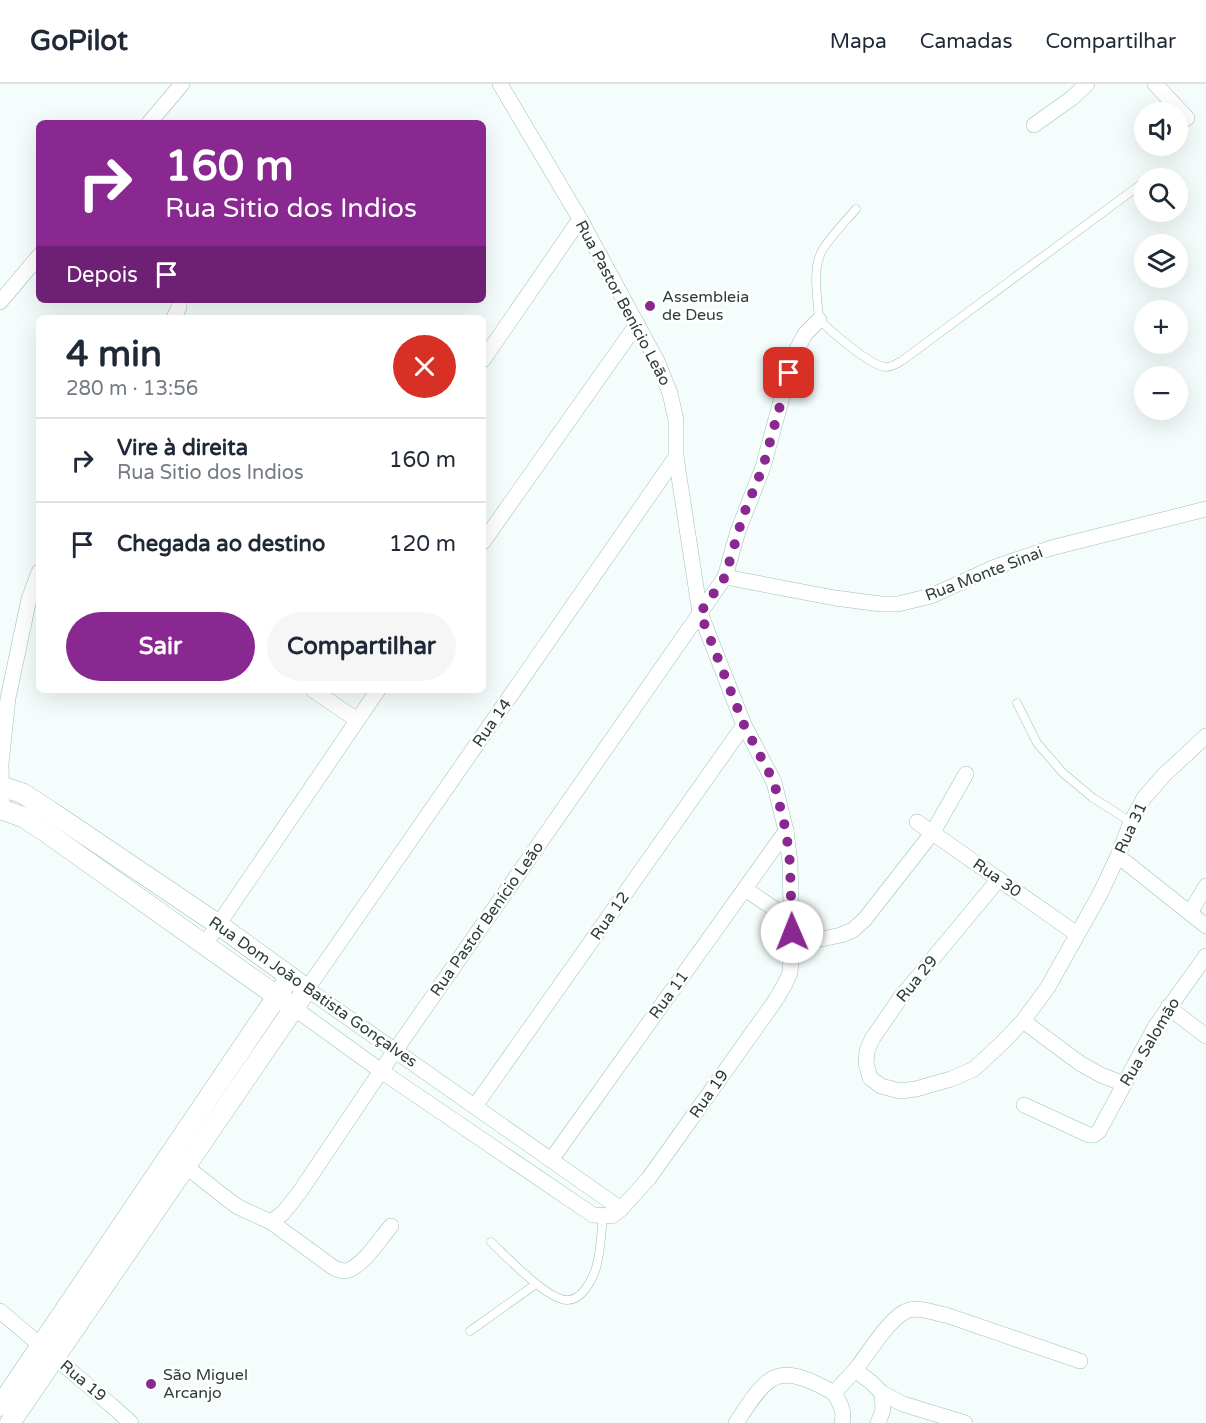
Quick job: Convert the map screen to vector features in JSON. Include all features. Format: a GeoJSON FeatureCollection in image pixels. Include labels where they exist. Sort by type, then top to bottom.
{"type":"FeatureCollection","features":[{"type":"Feature","properties":{"kind":"street"},"geometry":{"type":"LineString","coordinates":[[152,120],[182,84]]}},
{"type":"Feature","properties":{"kind":"street","name":"Rua Pastor Benício Leão"},"geometry":{"type":"LineString","coordinates":[[500,84],[580,219],[657,361],[670,393],[676,420],[676,457],[700,613],[744,725],[774,782],[786,831],[790,863],[791,963]]}},
{"type":"Feature","properties":{"kind":"street"},"geometry":{"type":"LineString","coordinates":[[1034,125],[1088,84]]}},
{"type":"Feature","properties":{"kind":"street"},"geometry":{"type":"LineString","coordinates":[[1155,84],[1172,102]]}},
{"type":"Feature","properties":{"kind":"street"},"geometry":{"type":"LineString","coordinates":[[486,356],[580,219]]}},
{"type":"Feature","properties":{"kind":"street"},"geometry":{"type":"LineString","coordinates":[[0,302],[36,260]]}},
{"type":"Feature","properties":{"kind":"street"},"geometry":{"type":"LineString","coordinates":[[700,613],[725,577],[743,516],[765,460],[793,357],[805,334],[819,320]]}},
{"type":"Feature","properties":{"kind":"street"},"geometry":{"type":"LineString","coordinates":[[486,538],[637,324]]}},
{"type":"Feature","properties":{"kind":"street","name":"Rua 14"},"geometry":{"type":"LineString","coordinates":[[307,989],[676,457]]}},
{"type":"Feature","properties":{"kind":"street","name":"Rua Monte Sinai"},"geometry":{"type":"LineString","coordinates":[[725,577],[835,598],[898,604],[931,596],[995,567],[1051,548],[1084,538],[1206,510]]}},
{"type":"Feature","properties":{"kind":"street"},"geometry":{"type":"LineString","coordinates":[[1,809],[2,764],[8,698],[29,599],[36,580]]}},
{"type":"Feature","properties":{"kind":"street","name":"Rua Pastor Benício Leão"},"geometry":{"type":"LineString","coordinates":[[271,1222],[283,1213],[299,1193],[381,1071],[700,613]]}},
{"type":"Feature","properties":{"kind":"street"},"geometry":{"type":"LineString","coordinates":[[316,693],[357,720]]}},
{"type":"Feature","properties":{"kind":"street"},"geometry":{"type":"LineString","coordinates":[[205,945],[376,693]]}},
{"type":"Feature","properties":{"kind":"street","name":"Rua 12"},"geometry":{"type":"LineString","coordinates":[[475,1106],[744,725]]}},
{"type":"Feature","properties":{"kind":"street","name":"Rua 31"},"geometry":{"type":"LineString","coordinates":[[974,1069],[1023,1021],[1048,987],[1100,894],[1131,822],[1144,798],[1164,775],[1206,736]]}},
{"type":"Feature","properties":{"kind":"street"},"geometry":{"type":"LineString","coordinates":[[792,945],[842,935],[853,930],[865,919],[933,832],[966,774]]}},
{"type":"Feature","properties":{"kind":"street","name":"Rua Dom João Batista Gonçalves"},"geometry":{"type":"LineString","coordinates":[[1,786],[22,793],[219,925],[551,1160],[612,1214]]}},
{"type":"Feature","properties":{"kind":"street","name":"Rua Dom João Batista Gonçalves"},"geometry":{"type":"LineString","coordinates":[[1,809],[23,817],[43,830],[381,1071],[581,1208],[593,1215],[612,1214]]}},
{"type":"Feature","properties":{"kind":"street","name":"Rua 30"},"geometry":{"type":"LineString","coordinates":[[918,822],[1077,934]]}},
{"type":"Feature","properties":{"kind":"street","name":"Rua 11"},"geometry":{"type":"LineString","coordinates":[[551,1160],[786,831]]}},
{"type":"Feature","properties":{"kind":"street"},"geometry":{"type":"LineString","coordinates":[[1118,856],[1206,926]]}},
{"type":"Feature","properties":{"kind":"street","name":"Rua 29"},"geometry":{"type":"LineString","coordinates":[[974,1069],[951,1079],[900,1091],[881,1086],[870,1078],[866,1063],[867,1051],[872,1039],[901,998],[999,879]]}},
{"type":"Feature","properties":{"kind":"street"},"geometry":{"type":"LineString","coordinates":[[1190,913],[1206,886]]}},
{"type":"Feature","properties":{"kind":"street"},"geometry":{"type":"LineString","coordinates":[[745,889],[791,920]]}},
{"type":"Feature","properties":{"kind":"street","name":"Rua Salomão"},"geometry":{"type":"LineString","coordinates":[[1024,1105],[1094,1136],[1099,1131],[1155,1027],[1206,956]]}},
{"type":"Feature","properties":{"kind":"street","name":"Rua 19"},"geometry":{"type":"LineString","coordinates":[[612,1214],[649,1178],[775,1001],[790,973],[791,963]]}},
{"type":"Feature","properties":{"kind":"street"},"geometry":{"type":"LineString","coordinates":[[10,1423],[49,1352],[179,1160],[290,977]]}},
{"type":"Feature","properties":{"kind":"street"},"geometry":{"type":"LineString","coordinates":[[179,1160],[307,989]]}},
{"type":"Feature","properties":{"kind":"street"},"geometry":{"type":"LineString","coordinates":[[1168,1007],[1206,1036]]}},
{"type":"Feature","properties":{"kind":"street"},"geometry":{"type":"LineString","coordinates":[[1023,1021],[1081,1064],[1124,1084]]}},
{"type":"Feature","properties":{"kind":"street"},"geometry":{"type":"LineString","coordinates":[[179,1160],[238,1207],[271,1222],[342,1272],[357,1264],[391,1226]]}},
{"type":"Feature","properties":{"kind":"street"},"geometry":{"type":"LineString","coordinates":[[834,1393],[895,1319],[909,1311],[918,1310],[946,1315],[1080,1361]]}},
{"type":"Feature","properties":{"kind":"street","name":"Rua 19"},"geometry":{"type":"LineString","coordinates":[[0,1311],[131,1423]]}},
{"type":"Feature","properties":{"kind":"street"},"geometry":{"type":"LineString","coordinates":[[0,1406],[49,1352]]}},
{"type":"Feature","properties":{"kind":"street"},"geometry":{"type":"LineString","coordinates":[[855,1370],[882,1393],[903,1404],[965,1423]]}},
{"type":"Feature","properties":{"kind":"street"},"geometry":{"type":"LineString","coordinates":[[736,1423],[772,1378],[786,1376],[799,1377],[834,1393],[841,1405],[842,1423]]}},
{"type":"Feature","properties":{"kind":"street"},"geometry":{"type":"LineString","coordinates":[[878,1423],[883,1410],[882,1393]]}},
{"type":"Feature","properties":{"kind":"lane"},"geometry":{"type":"LineString","coordinates":[[856,209],[820,257],[817,269],[819,320],[844,342],[870,360],[887,367],[895,365],[1134,189]]}},
{"type":"Feature","properties":{"kind":"lane"},"geometry":{"type":"LineString","coordinates":[[1017,703],[1037,743],[1063,773],[1093,798],[1131,822]]}},
{"type":"Feature","properties":{"kind":"lane"},"geometry":{"type":"LineString","coordinates":[[491,1242],[536,1284],[568,1300],[574,1298],[589,1285],[612,1214]]}},
{"type":"Feature","properties":{"kind":"lane"},"geometry":{"type":"LineString","coordinates":[[470,1330],[536,1284]]}},
{"type":"Feature","properties":{"kind":"place","name":"Assembleia de Deus"},"geometry":{"type":"Point","coordinates":[650,306]}},
{"type":"Feature","properties":{"kind":"place","name":"São Miguel Arcanjo"},"geometry":{"type":"Point","coordinates":[151,1384]}},
{"type":"Feature","properties":{"kind":"route"},"geometry":{"type":"LineString","coordinates":[[789,373],[763,467],[743,516],[725,577],[700,613],[744,725],[774,782],[786,831],[790,863],[792,932]]}}]}
